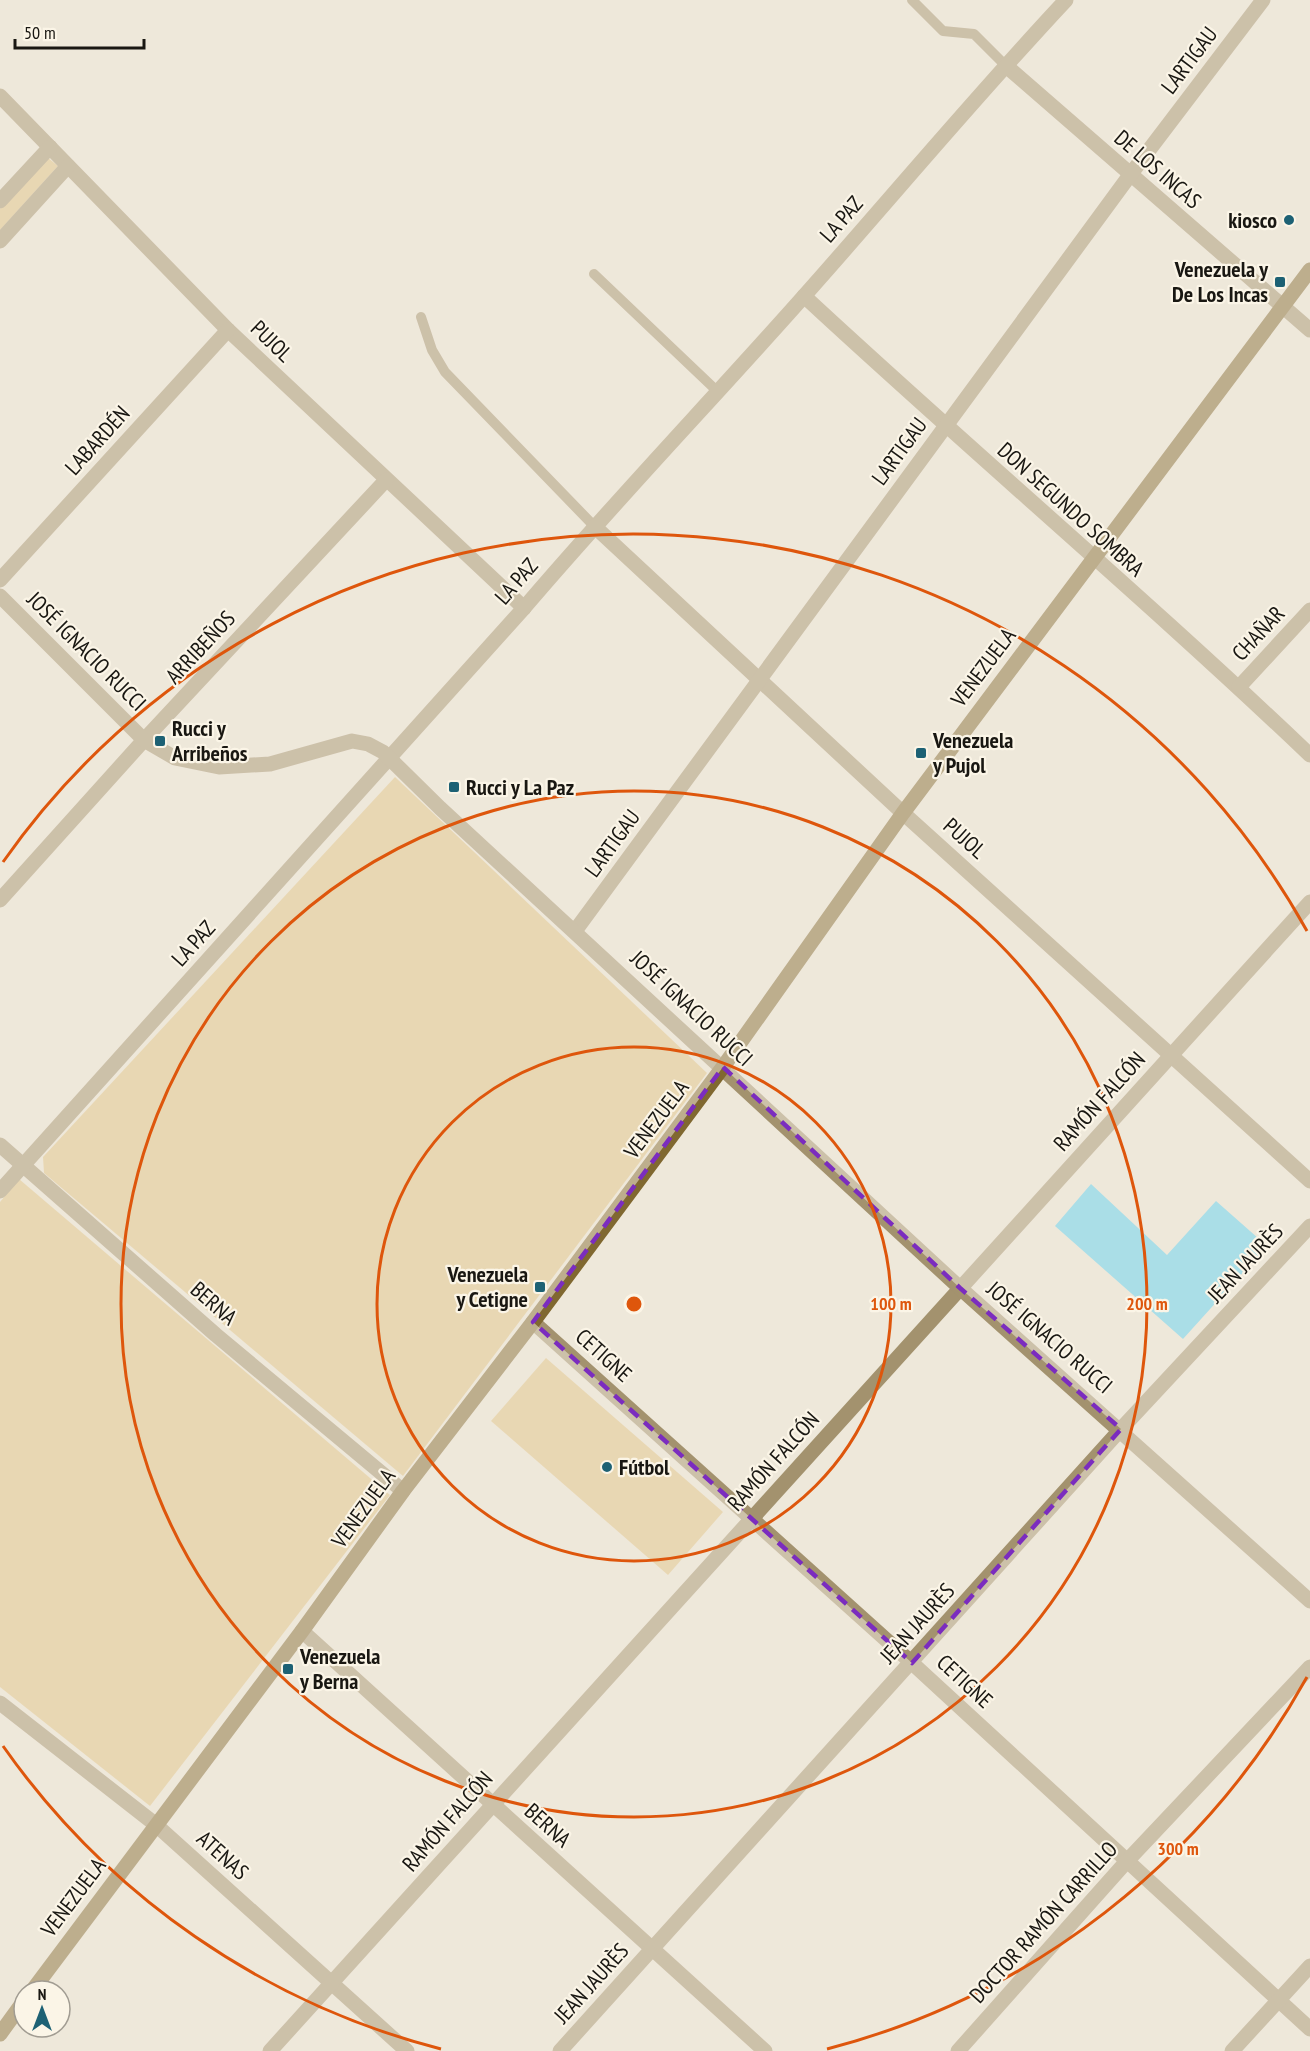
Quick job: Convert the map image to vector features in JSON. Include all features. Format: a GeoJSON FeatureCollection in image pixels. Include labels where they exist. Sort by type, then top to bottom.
{"type":"FeatureCollection","features":[{"type":"Feature","properties":{"kind":"main road","name":"VENEZUELA"},"geometry":{"type":"LineString","coordinates":[[41,1979],[302,1631],[403,1491],[533,1322],[723,1066],[903,813],[1310,270]]}},
{"type":"Feature","properties":{"kind":"main road"},"geometry":{"type":"LineString","coordinates":[[0,2034],[12,2018]]}},
{"type":"Feature","properties":{"kind":"street","name":"LA PAZ"},"geometry":{"type":"LineString","coordinates":[[0,1191],[524,608],[594,525],[804,296],[1005,65],[1066,0]]}},
{"type":"Feature","properties":{"kind":"street","name":"LARTIGAU"},"geometry":{"type":"LineString","coordinates":[[575,931],[1130,175],[1263,0]]}},
{"type":"Feature","properties":{"kind":"street","name":"DE LOS INCAS"},"geometry":{"type":"LineString","coordinates":[[1005,65],[1310,330]]}},
{"type":"Feature","properties":{"kind":"street","name":"PUJOL"},"geometry":{"type":"LineString","coordinates":[[0,96],[228,330],[524,608]]}},
{"type":"Feature","properties":{"kind":"street"},"geometry":{"type":"LineString","coordinates":[[0,201],[50,147]]}},
{"type":"Feature","properties":{"kind":"street"},"geometry":{"type":"LineString","coordinates":[[0,241],[68,166]]}},
{"type":"Feature","properties":{"kind":"street","name":"DON SEGUNDO SOMBRA"},"geometry":{"type":"LineString","coordinates":[[804,296],[945,426],[1239,687],[1310,755]]}},
{"type":"Feature","properties":{"kind":"street","name":"LABARDÉN"},"geometry":{"type":"LineString","coordinates":[[0,580],[228,330]]}},
{"type":"Feature","properties":{"kind":"street","name":"ARRIBEÑOS"},"geometry":{"type":"LineString","coordinates":[[0,900],[144,740],[386,480]]}},
{"type":"Feature","properties":{"kind":"street","name":"PUJOL"},"geometry":{"type":"LineString","coordinates":[[594,525],[903,813],[1310,1181]]}},
{"type":"Feature","properties":{"kind":"street","name":"JOSÉ IGNACIO RUCCI"},"geometry":{"type":"LineString","coordinates":[[0,596],[144,740],[175,758],[219,767],[270,764],[352,741],[368,744],[389,758],[440,808],[723,1066],[960,1288],[1309,1597]]}},
{"type":"Feature","properties":{"kind":"street","name":"CHAÑAR"},"geometry":{"type":"LineString","coordinates":[[1239,687],[1310,610]]}},
{"type":"Feature","properties":{"kind":"street","name":"RAMÓN FALCÓN"},"geometry":{"type":"LineString","coordinates":[[270,2051],[333,1984],[491,1804],[1310,902]]}},
{"type":"Feature","properties":{"kind":"street","name":"BERNA"},"geometry":{"type":"LineString","coordinates":[[0,1145],[216,1335],[403,1491]]}},
{"type":"Feature","properties":{"kind":"street","name":"JEAN JAURÈS"},"geometry":{"type":"LineString","coordinates":[[560,2051],[1121,1429],[1310,1226]]}},
{"type":"Feature","properties":{"kind":"street","name":"CETIGNE"},"geometry":{"type":"LineString","coordinates":[[533,1322],[753,1518],[1310,2029]]}},
{"type":"Feature","properties":{"kind":"street","name":"BERNA"},"geometry":{"type":"LineString","coordinates":[[302,1631],[765,2051]]}},
{"type":"Feature","properties":{"kind":"street","name":"DOCTOR RAMÓN CARRILLO"},"geometry":{"type":"LineString","coordinates":[[958,2051],[1127,1861],[1310,1667]]}},
{"type":"Feature","properties":{"kind":"street","name":"ATENAS"},"geometry":{"type":"LineString","coordinates":[[0,1703],[155,1824],[407,2051]]}},
{"type":"Feature","properties":{"kind":"street"},"geometry":{"type":"LineString","coordinates":[[1232,2051],[1310,1966]]}},
{"type":"Feature","properties":{"kind":"lane"},"geometry":{"type":"LineString","coordinates":[[912,0],[943,31],[974,34],[1005,65]]}},
{"type":"Feature","properties":{"kind":"lane"},"geometry":{"type":"LineString","coordinates":[[594,274],[717,391]]}},
{"type":"Feature","properties":{"kind":"lane"},"geometry":{"type":"LineString","coordinates":[[422,317],[432,350],[445,372],[594,525]]}},
{"type":"Feature","properties":{"kind":"highlighted area"},"geometry":{"type":"Polygon","coordinates":[[[723,1067],[960,1288],[1121,1429],[912,1663],[533,1322],[723,1067]]]}},
{"type":"Feature","properties":{"kind":"shaded area"},"geometry":{"type":"Polygon","coordinates":[[[47,157],[58,166],[0,230],[0,209],[47,157]]]}},
{"type":"Feature","properties":{"kind":"shaded area"},"geometry":{"type":"Polygon","coordinates":[[[395,777],[707,1073],[403,1476],[44,1173],[43,1157],[395,777]]]}},
{"type":"Feature","properties":{"kind":"shaded area"},"geometry":{"type":"Polygon","coordinates":[[[19,1179],[390,1495],[150,1806],[0,1687],[0,1202],[19,1179]]]}},
{"type":"Feature","properties":{"kind":"shaded area","name":"Fútbol"},"geometry":{"type":"Polygon","coordinates":[[[546,1358],[723,1512],[668,1575],[491,1421],[546,1358]]]}},
{"type":"Feature","properties":{"kind":"building"},"geometry":{"type":"Polygon","coordinates":[[[1091,1184],[1167,1255],[1216,1201],[1267,1246],[1183,1339],[1055,1226],[1091,1184]]]}},
{"type":"Feature","properties":{"kind":"place","name":"kiosco"},"geometry":{"type":"Point","coordinates":[1289,220]}},
{"type":"Feature","properties":{"kind":"place","name":"Venezuela y De Los Incas"},"geometry":{"type":"Point","coordinates":[1280,282]}},
{"type":"Feature","properties":{"kind":"place","name":"Rucci y Arribeños"},"geometry":{"type":"Point","coordinates":[160,741]}},
{"type":"Feature","properties":{"kind":"place","name":"Venezuela y Pujol"},"geometry":{"type":"Point","coordinates":[921,753]}},
{"type":"Feature","properties":{"kind":"place","name":"Rucci y La Paz"},"geometry":{"type":"Point","coordinates":[454,787]}},
{"type":"Feature","properties":{"kind":"place","name":"Venezuela y Cetigne"},"geometry":{"type":"Point","coordinates":[540,1287]}},
{"type":"Feature","properties":{"kind":"place","name":"Fútbol"},"geometry":{"type":"Point","coordinates":[607,1467]}},
{"type":"Feature","properties":{"kind":"place","name":"Venezuela y Berna"},"geometry":{"type":"Point","coordinates":[288,1669]}}]}
